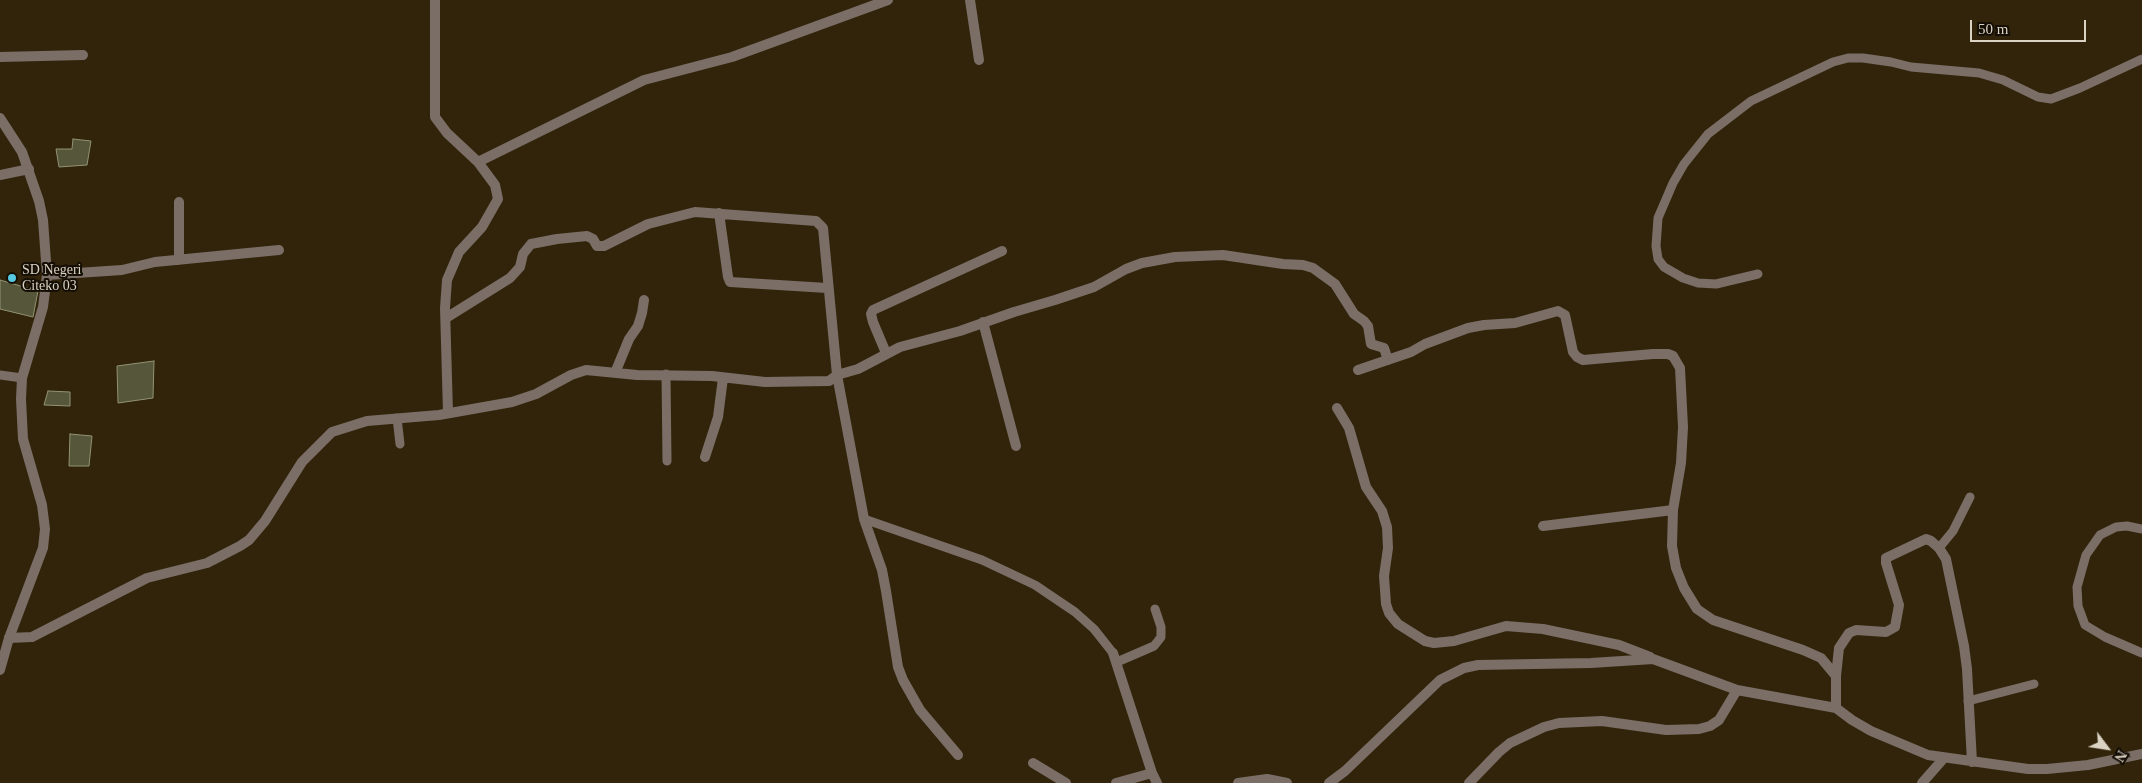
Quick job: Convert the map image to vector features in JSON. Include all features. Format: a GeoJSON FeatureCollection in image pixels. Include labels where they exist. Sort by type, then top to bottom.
{"type":"FeatureCollection","features":[{"type":"Feature","properties":{"kind":"street"},"geometry":{"type":"LineString","coordinates":[[435,0],[435,117],[447,133],[478,162],[495,185],[498,199],[482,227],[459,252],[447,280],[448,413]]}},
{"type":"Feature","properties":{"kind":"street"},"geometry":{"type":"LineString","coordinates":[[478,162],[644,80],[732,57],[888,0]]}},
{"type":"Feature","properties":{"kind":"street"},"geometry":{"type":"LineString","coordinates":[[970,0],[979,60]]}},
{"type":"Feature","properties":{"kind":"street"},"geometry":{"type":"LineString","coordinates":[[0,57],[83,55]]}},
{"type":"Feature","properties":{"kind":"street"},"geometry":{"type":"LineString","coordinates":[[0,118],[22,152],[28,169],[43,220],[47,275],[43,307],[22,378],[21,415],[23,439],[42,505],[43,548],[0,670]]}},
{"type":"Feature","properties":{"kind":"street"},"geometry":{"type":"LineString","coordinates":[[0,175],[28,169]]}},
{"type":"Feature","properties":{"kind":"street"},"geometry":{"type":"LineString","coordinates":[[179,202],[179,260]]}},
{"type":"Feature","properties":{"kind":"street"},"geometry":{"type":"LineString","coordinates":[[446,318],[510,278],[520,267],[523,254],[531,244],[557,238],[587,236],[593,239],[597,246],[604,246],[648,224],[695,212],[816,221],[823,228],[827,288],[837,375],[864,519],[882,570],[896,655],[903,680],[920,710],[958,755]]}},
{"type":"Feature","properties":{"kind":"street"},"geometry":{"type":"LineString","coordinates":[[719,213],[730,282],[827,288]]}},
{"type":"Feature","properties":{"kind":"street"},"geometry":{"type":"LineString","coordinates":[[47,275],[122,270],[155,262],[279,250]]}},
{"type":"Feature","properties":{"kind":"street"},"geometry":{"type":"LineString","coordinates":[[886,353],[873,322],[871,314],[873,310],[1002,251]]}},
{"type":"Feature","properties":{"kind":"street"},"geometry":{"type":"LineString","coordinates":[[10,638],[32,637],[147,578],[196,567],[229,553],[249,540],[302,462],[332,432],[367,420],[448,413],[495,406],[524,399],[578,371],[596,370],[615,373],[666,374],[790,383],[829,381],[837,375],[858,369],[900,347],[944,336],[1094,287],[1126,269],[1175,257],[1223,255],[1283,264],[1303,264],[1313,268],[1334,284],[1354,314],[1368,326],[1371,344],[1384,348],[1388,360]]}},
{"type":"Feature","properties":{"kind":"street"},"geometry":{"type":"LineString","coordinates":[[615,373],[629,339],[638,326],[644,300]]}},
{"type":"Feature","properties":{"kind":"street"},"geometry":{"type":"LineString","coordinates":[[1358,370],[1411,352],[1426,344],[1468,328],[1516,323],[1558,311],[1565,315],[1573,352],[1583,360],[1653,354],[1673,356],[1680,368],[1683,427],[1681,463],[1672,510],[1672,546],[1676,568],[1684,588],[1696,609],[1717,622],[1816,655],[1825,661],[1836,676]]}},
{"type":"Feature","properties":{"kind":"street"},"geometry":{"type":"LineString","coordinates":[[983,322],[1016,446]]}},
{"type":"Feature","properties":{"kind":"street"},"geometry":{"type":"LineString","coordinates":[[704,456],[718,417],[723,378]]}},
{"type":"Feature","properties":{"kind":"street"},"geometry":{"type":"LineString","coordinates":[[1337,408],[1349,428],[1366,487],[1382,511],[1387,527],[1388,548],[1384,576],[1386,604],[1389,613],[1398,624],[1420,639],[1434,643],[1454,641],[1506,626],[1543,629],[1619,645],[1737,690],[1836,708],[1860,725],[1904,747],[1944,758],[2028,769],[2047,769],[2088,765],[2142,754]]}},
{"type":"Feature","properties":{"kind":"street"},"geometry":{"type":"LineString","coordinates":[[1543,526],[1672,510]]}},
{"type":"Feature","properties":{"kind":"street"},"geometry":{"type":"LineString","coordinates":[[1836,708],[1838,651],[1843,640],[1849,633],[1856,630],[1886,632],[1896,627],[1899,606],[1886,558],[1926,539],[1939,548],[1946,559],[1960,626],[1967,669],[1972,762]]}},
{"type":"Feature","properties":{"kind":"street"},"geometry":{"type":"LineString","coordinates":[[1115,657],[1155,778],[1116,783]]}},
{"type":"Feature","properties":{"kind":"street"},"geometry":{"type":"LineString","coordinates":[[1329,783],[1345,771],[1440,680],[1464,668],[1478,665],[1590,663],[1653,659]]}},
{"type":"Feature","properties":{"kind":"street"},"geometry":{"type":"LineString","coordinates":[[1469,783],[1510,743],[1544,727],[1559,723],[1597,720],[1666,730],[1699,729],[1710,726],[1719,720],[1737,690]]}},
{"type":"Feature","properties":{"kind":"street"},"geometry":{"type":"LineString","coordinates":[[1922,783],[1944,758]]}},
{"type":"Feature","properties":{"kind":"street"},"geometry":{"type":"LineString","coordinates":[[1033,762],[1066,783]]}},
{"type":"Feature","properties":{"kind":"street"},"geometry":{"type":"LineString","coordinates":[[1238,783],[1267,779],[1288,783]]}},
{"type":"Feature","properties":{"kind":"lane"},"geometry":{"type":"LineString","coordinates":[[1758,274],[1716,284],[1698,283],[1683,278],[1664,267],[1658,259],[1656,246],[1658,218],[1684,164],[1708,134],[1751,100],[1833,62],[1848,58],[1891,62],[1911,67],[1980,73],[2003,80],[2038,97],[2051,99],[2080,88],[2142,59]]}},
{"type":"Feature","properties":{"kind":"lane"},"geometry":{"type":"LineString","coordinates":[[666,374],[667,461]]}},
{"type":"Feature","properties":{"kind":"lane"},"geometry":{"type":"LineString","coordinates":[[0,375],[22,378]]}},
{"type":"Feature","properties":{"kind":"lane"},"geometry":{"type":"LineString","coordinates":[[397,418],[400,444]]}},
{"type":"Feature","properties":{"kind":"lane"},"geometry":{"type":"LineString","coordinates":[[1939,548],[1953,531],[1970,497]]}},
{"type":"Feature","properties":{"kind":"lane"},"geometry":{"type":"LineString","coordinates":[[864,519],[982,560],[1034,585],[1075,612],[1094,629],[1115,657],[1154,646],[1162,632],[1155,609]]}},
{"type":"Feature","properties":{"kind":"lane"},"geometry":{"type":"LineString","coordinates":[[2142,529],[2127,526],[2116,527],[2100,535],[2086,554],[2077,587],[2078,606],[2086,625],[2094,632],[2142,653]]}},
{"type":"Feature","properties":{"kind":"lane"},"geometry":{"type":"LineString","coordinates":[[1968,701],[2034,684]]}},
{"type":"Feature","properties":{"kind":"building"},"geometry":{"type":"Polygon","coordinates":[[[73,139],[91,141],[87,165],[59,167],[56,149],[72,149],[73,139]]]}},
{"type":"Feature","properties":{"kind":"building"},"geometry":{"type":"Polygon","coordinates":[[[0,280],[38,291],[33,317],[0,309],[0,280]]]}},
{"type":"Feature","properties":{"kind":"building"},"geometry":{"type":"Polygon","coordinates":[[[154,361],[153,398],[118,403],[117,366],[154,361]]]}},
{"type":"Feature","properties":{"kind":"building"},"geometry":{"type":"Polygon","coordinates":[[[48,391],[70,392],[70,406],[44,405],[48,391]]]}},
{"type":"Feature","properties":{"kind":"building"},"geometry":{"type":"Polygon","coordinates":[[[70,434],[92,436],[89,466],[69,466],[70,434]]]}},
{"type":"Feature","properties":{"kind":"place","name":"SD Negeri Citeko 03"},"geometry":{"type":"Point","coordinates":[12,278]}}]}
